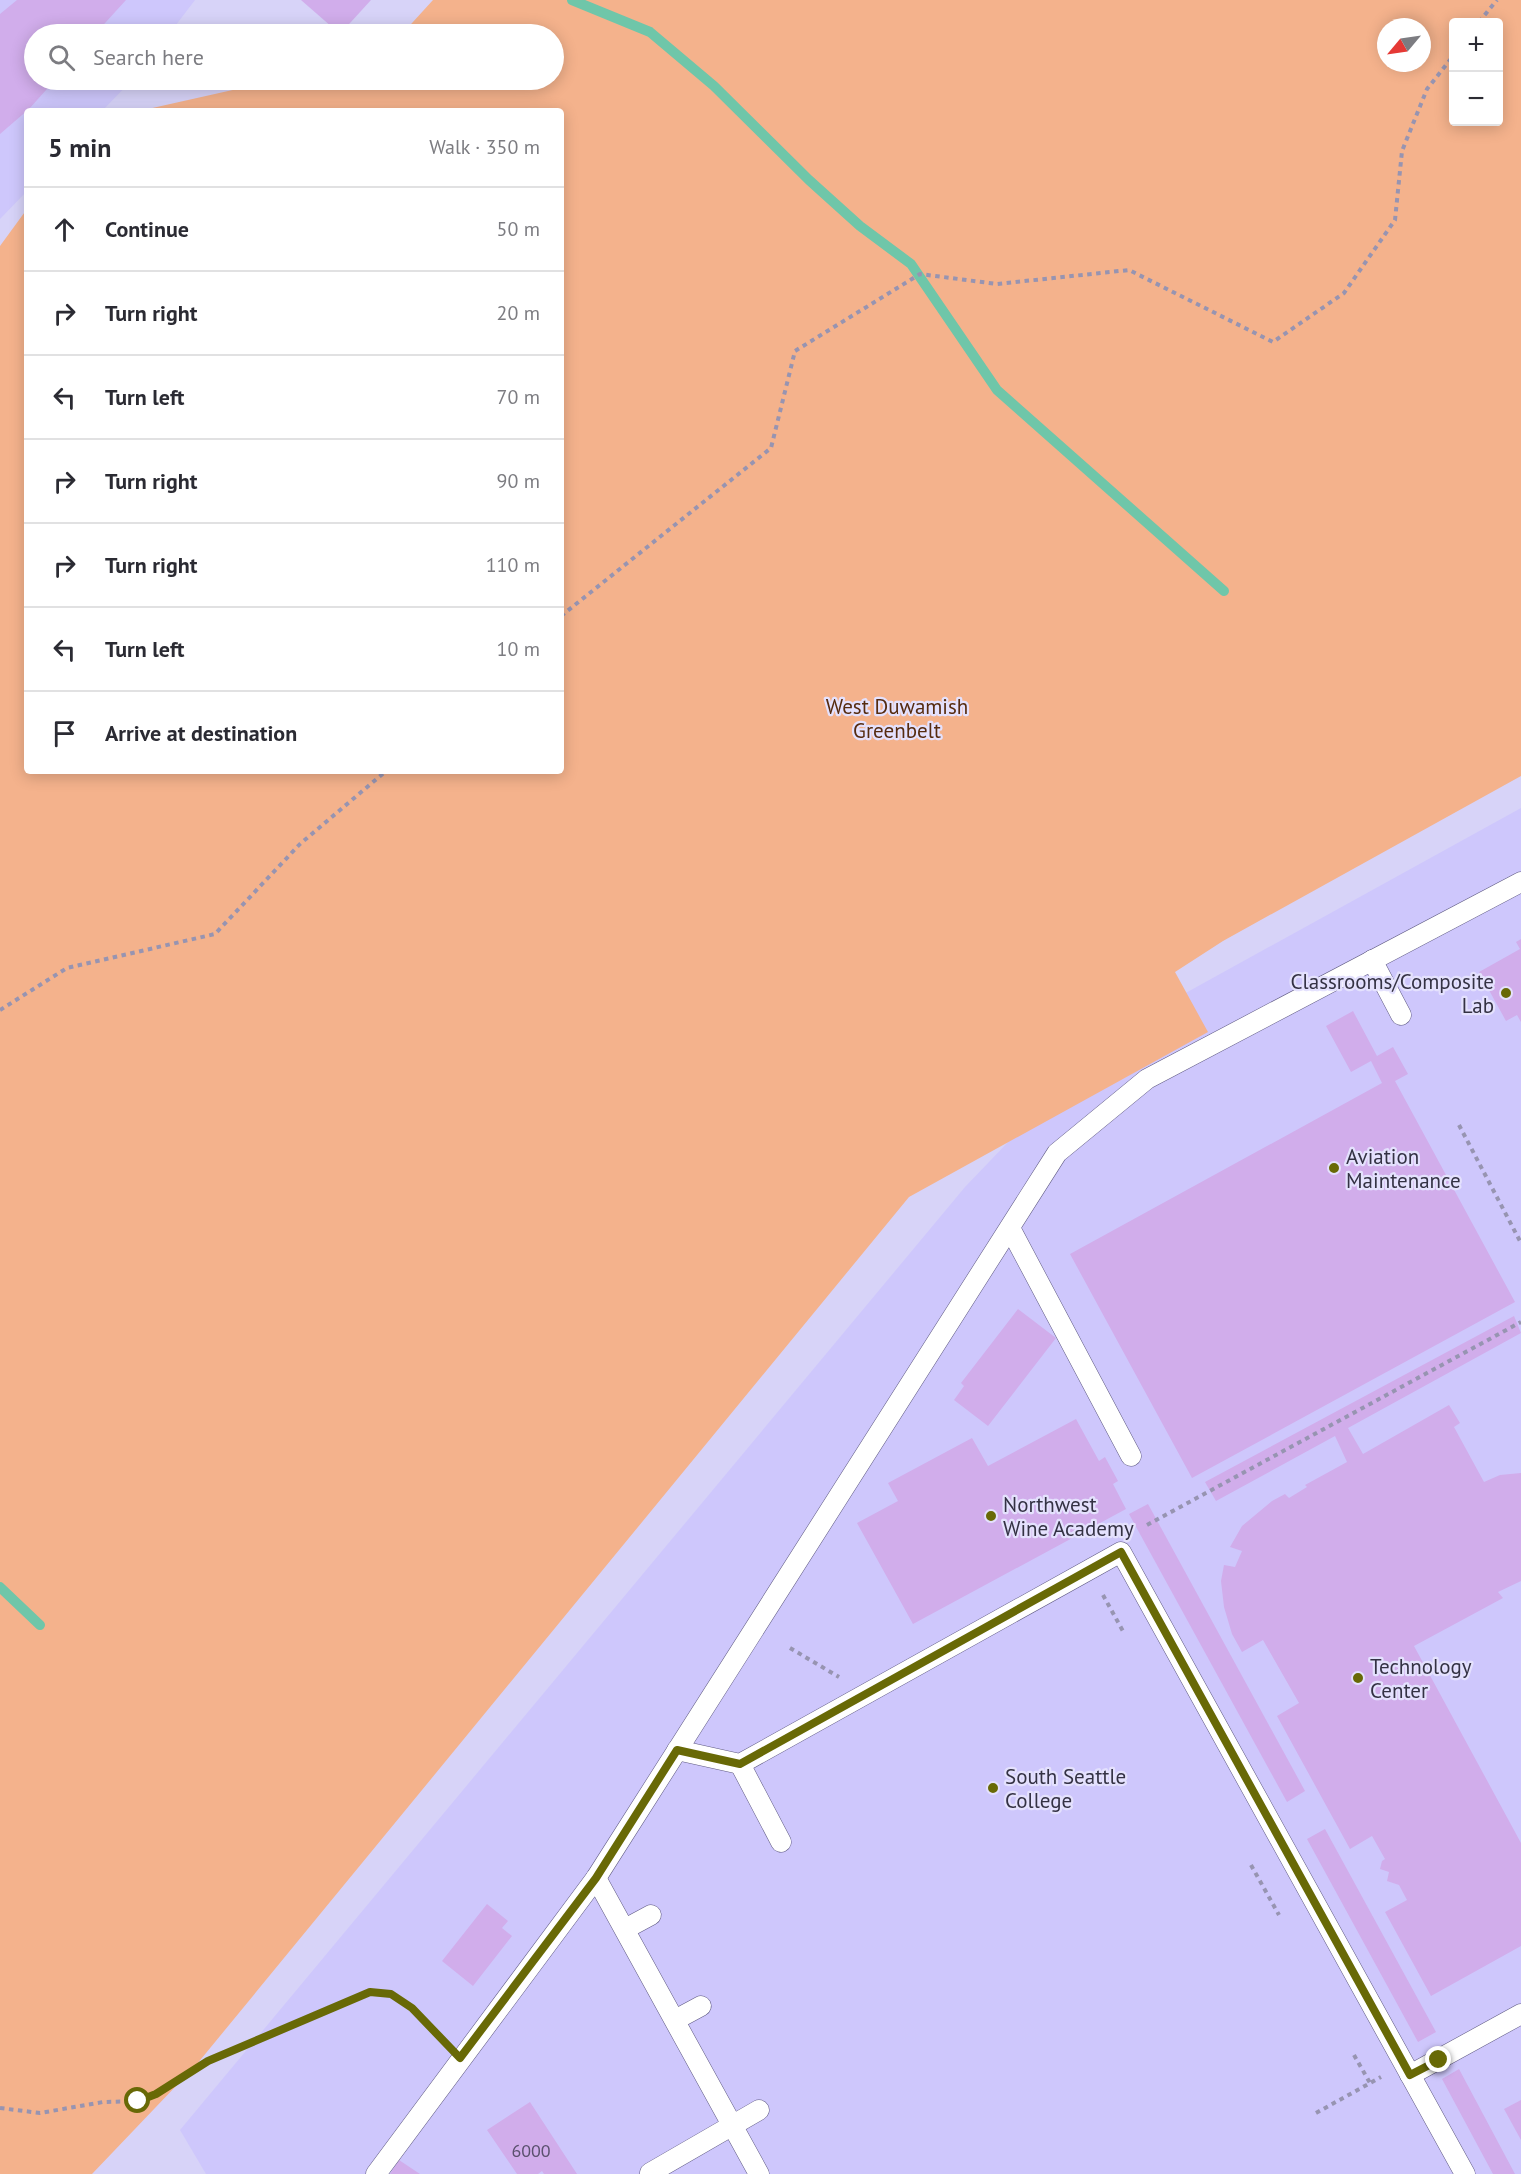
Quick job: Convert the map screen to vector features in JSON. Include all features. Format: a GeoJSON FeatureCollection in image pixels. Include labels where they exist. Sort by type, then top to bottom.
{"type":"FeatureCollection","features":[{"type":"Feature","properties":{"kind":"lane"},"geometry":{"type":"LineString","coordinates":[[376,2174],[596,1878],[1057,1153],[1147,1079],[1521,882]]}},
{"type":"Feature","properties":{"kind":"lane"},"geometry":{"type":"LineString","coordinates":[[1372,960],[1401,1015]]}},
{"type":"Feature","properties":{"kind":"lane"},"geometry":{"type":"LineString","coordinates":[[1010,1228],[1131,1456]]}},
{"type":"Feature","properties":{"kind":"lane"},"geometry":{"type":"LineString","coordinates":[[677,1750],[740,1764],[1121,1552],[1465,2174]]}},
{"type":"Feature","properties":{"kind":"lane"},"geometry":{"type":"LineString","coordinates":[[740,1764],[781,1842]]}},
{"type":"Feature","properties":{"kind":"lane"},"geometry":{"type":"LineString","coordinates":[[596,1878],[759,2174]]}},
{"type":"Feature","properties":{"kind":"lane"},"geometry":{"type":"LineString","coordinates":[[625,1929],[651,1915]]}},
{"type":"Feature","properties":{"kind":"lane"},"geometry":{"type":"LineString","coordinates":[[675,2020],[701,2006]]}},
{"type":"Feature","properties":{"kind":"lane"},"geometry":{"type":"LineString","coordinates":[[1410,2075],[1521,2014]]}},
{"type":"Feature","properties":{"kind":"lane"},"geometry":{"type":"LineString","coordinates":[[650,2173],[759,2110]]}},
{"type":"Feature","properties":{"kind":"path"},"geometry":{"type":"LineString","coordinates":[[1482,18],[1497,0]]}},
{"type":"Feature","properties":{"kind":"path"},"geometry":{"type":"LineString","coordinates":[[564,614],[771,448],[795,351],[920,274],[997,284],[1129,270],[1273,342],[1344,293],[1395,220],[1402,151],[1427,89],[1449,61]]}},
{"type":"Feature","properties":{"kind":"path"},"geometry":{"type":"LineString","coordinates":[[0,1011],[67,968],[215,934],[300,844],[382,774]]}},
{"type":"Feature","properties":{"kind":"path"},"geometry":{"type":"LineString","coordinates":[[1459,1125],[1521,1243]]}},
{"type":"Feature","properties":{"kind":"path"},"geometry":{"type":"LineString","coordinates":[[1147,1525],[1521,1322]]}},
{"type":"Feature","properties":{"kind":"path"},"geometry":{"type":"LineString","coordinates":[[1102,1593],[1124,1633]]}},
{"type":"Feature","properties":{"kind":"path"},"geometry":{"type":"LineString","coordinates":[[790,1647],[841,1678],[847,1675]]}},
{"type":"Feature","properties":{"kind":"path"},"geometry":{"type":"LineString","coordinates":[[1251,1864],[1279,1916]]}},
{"type":"Feature","properties":{"kind":"path"},"geometry":{"type":"LineString","coordinates":[[0,2108],[40,2113],[103,2102],[138,2101],[156,2094],[208,2061],[370,1992],[391,1994],[412,2008],[460,2058]]}},
{"type":"Feature","properties":{"kind":"path"},"geometry":{"type":"LineString","coordinates":[[1354,2055],[1370,2083]]}},
{"type":"Feature","properties":{"kind":"path"},"geometry":{"type":"LineString","coordinates":[[1316,2113],[1387,2074]]}},
{"type":"Feature","properties":{"kind":"shaded area"},"geometry":{"type":"Polygon","coordinates":[[[0,0],[195,0],[177,24],[24,24],[24,90],[122,90],[105,108],[24,108],[24,194],[0,219],[0,0]]]}},
{"type":"Feature","properties":{"kind":"shaded area","name":"South Seattle College"},"geometry":{"type":"Polygon","coordinates":[[[1521,808],[1521,2174],[206,2174],[180,2130],[965,1187],[1064,1084],[1182,995],[1521,808]]]}},
{"type":"Feature","properties":{"kind":"green space","name":"West Duwamish Greenbelt"},"geometry":{"type":"Polygon","coordinates":[[[433,0],[1521,0],[1521,776],[1223,941],[1175,972],[1208,1032],[909,1197],[197,2064],[92,2174],[0,2174],[0,246],[24,213],[24,774],[564,774],[564,108],[152,108],[232,90],[564,90],[564,24],[411,24],[433,0]]]}},
{"type":"Feature","properties":{"kind":"building"},"geometry":{"type":"Polygon","coordinates":[[[17,0],[126,0],[104,24],[24,24],[24,90],[46,90],[30,108],[24,108],[24,113],[0,134],[0,14],[17,0]]]}},
{"type":"Feature","properties":{"kind":"building"},"geometry":{"type":"Polygon","coordinates":[[[301,0],[371,0],[349,24],[329,24],[301,0]]]}},
{"type":"Feature","properties":{"kind":"building","name":"Classrooms/Composite Lab"},"geometry":{"type":"Polygon","coordinates":[[[1521,939],[1521,1022],[1517,1015],[1506,1021],[1479,972],[1520,949],[1516,942],[1521,939]]]}},
{"type":"Feature","properties":{"kind":"building","name":"Aviation Maintenance"},"geometry":{"type":"Polygon","coordinates":[[[1353,1011],[1377,1056],[1393,1047],[1408,1074],[1395,1081],[1515,1302],[1192,1478],[1070,1254],[1382,1083],[1371,1061],[1351,1072],[1326,1026],[1353,1011]]]}},
{"type":"Feature","properties":{"kind":"building"},"geometry":{"type":"Polygon","coordinates":[[[1018,1309],[1056,1338],[988,1426],[954,1400],[964,1386],[961,1383],[1018,1309]]]}},
{"type":"Feature","properties":{"kind":"building","name":"Technology Center"},"geometry":{"type":"Polygon","coordinates":[[[1514,1316],[1521,1333],[1348,1428],[1363,1454],[1449,1405],[1460,1423],[1454,1427],[1484,1482],[1500,1475],[1521,1473],[1521,1581],[1498,1592],[1503,1598],[1414,1646],[1521,1843],[1521,1946],[1431,1996],[1385,1912],[1407,1900],[1399,1885],[1387,1881],[1389,1872],[1380,1869],[1385,1859],[1372,1836],[1350,1849],[1277,1716],[1299,1703],[1263,1640],[1242,1652],[1232,1634],[1224,1607],[1221,1581],[1224,1565],[1235,1567],[1242,1551],[1230,1547],[1242,1526],[1272,1501],[1285,1494],[1289,1498],[1307,1487],[1305,1485],[1347,1462],[1335,1436],[1216,1501],[1205,1482],[1514,1316]]]}},
{"type":"Feature","properties":{"kind":"building","name":"Northwest Wine Academy"},"geometry":{"type":"Polygon","coordinates":[[[1076,1419],[1099,1461],[1105,1457],[1118,1481],[1113,1484],[1126,1509],[913,1624],[857,1523],[898,1501],[888,1483],[972,1438],[988,1466],[1076,1419]]]}},
{"type":"Feature","properties":{"kind":"building"},"geometry":{"type":"Polygon","coordinates":[[[1148,1504],[1305,1791],[1287,1802],[1129,1514],[1148,1504]]]}},
{"type":"Feature","properties":{"kind":"building"},"geometry":{"type":"Polygon","coordinates":[[[1325,1829],[1436,2032],[1418,2042],[1307,1839],[1325,1829]]]}},
{"type":"Feature","properties":{"kind":"building"},"geometry":{"type":"Polygon","coordinates":[[[487,1904],[508,1921],[502,1928],[512,1936],[473,1986],[442,1961],[487,1904]]]}},
{"type":"Feature","properties":{"kind":"building"},"geometry":{"type":"Polygon","coordinates":[[[1459,2069],[1515,2174],[1493,2174],[1442,2079],[1459,2069]]]}},
{"type":"Feature","properties":{"kind":"building"},"geometry":{"type":"Polygon","coordinates":[[[1521,2100],[1521,2140],[1504,2109],[1521,2100]]]}},
{"type":"Feature","properties":{"kind":"building"},"geometry":{"type":"Polygon","coordinates":[[[530,2102],[577,2174],[544,2174],[542,2171],[538,2174],[517,2174],[487,2130],[530,2102]]]}},
{"type":"Feature","properties":{"kind":"building"},"geometry":{"type":"Polygon","coordinates":[[[399,2160],[420,2174],[390,2174],[399,2160]]]}},
{"type":"Feature","properties":{"kind":"waterway"},"geometry":{"type":"LineString","coordinates":[[572,0],[650,32],[714,86],[809,180],[860,226],[911,264],[997,390],[1224,591]]}},
{"type":"Feature","properties":{"kind":"waterway"},"geometry":{"type":"LineString","coordinates":[[0,1587],[40,1625]]}},
{"type":"Feature","properties":{"kind":"place","name":"Classrooms/Composite Lab"},"geometry":{"type":"Point","coordinates":[1506,993]}},
{"type":"Feature","properties":{"kind":"place","name":"Aviation Maintenance"},"geometry":{"type":"Point","coordinates":[1334,1168]}},
{"type":"Feature","properties":{"kind":"place","name":"Northwest Wine Academy"},"geometry":{"type":"Point","coordinates":[991,1516]}},
{"type":"Feature","properties":{"kind":"place","name":"Technology Center"},"geometry":{"type":"Point","coordinates":[1358,1678]}},
{"type":"Feature","properties":{"kind":"place","name":"South Seattle College"},"geometry":{"type":"Point","coordinates":[993,1788]}},
{"type":"Feature","properties":{"kind":"route"},"geometry":{"type":"LineString","coordinates":[[138,2101],[156,2094],[208,2061],[370,1992],[391,1994],[412,2008],[460,2058],[596,1878],[677,1750],[740,1764],[1121,1552],[1410,2075],[1439,2060]]}}]}
